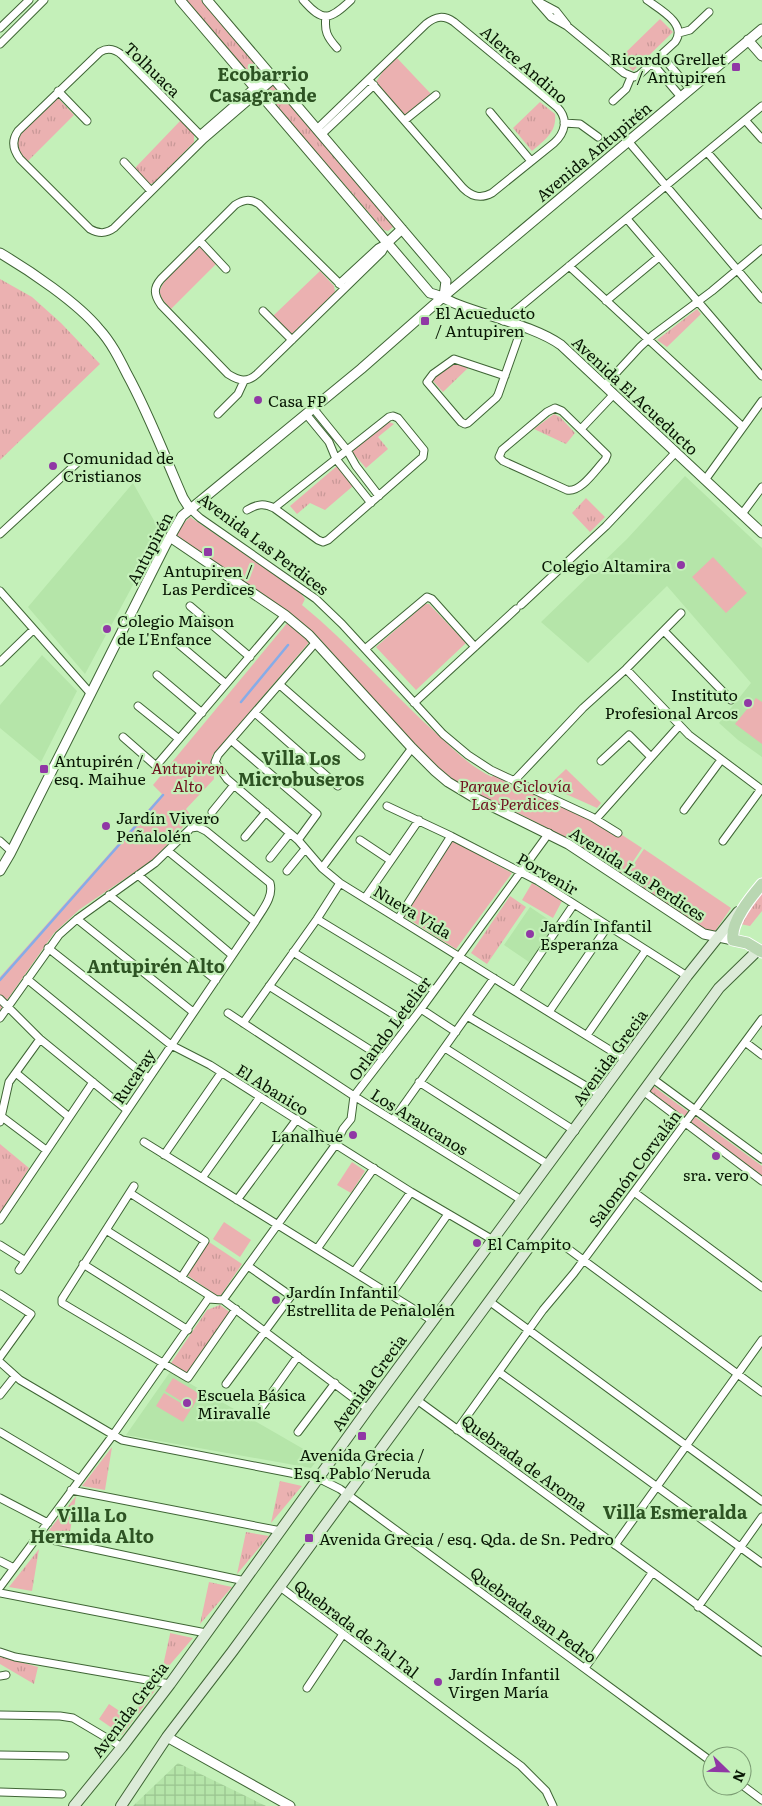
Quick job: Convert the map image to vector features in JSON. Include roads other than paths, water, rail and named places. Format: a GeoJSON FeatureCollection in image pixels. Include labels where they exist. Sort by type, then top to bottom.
{"type":"FeatureCollection","features":[{"type":"Feature","properties":{"kind":"main road","name":"Avenida Grecia"},"geometry":{"type":"LineString","coordinates":[[74,1806],[170,1684],[368,1409],[602,1095],[687,976],[762,884]]}},
{"type":"Feature","properties":{"kind":"main road"},"geometry":{"type":"LineString","coordinates":[[121,1806],[168,1737],[280,1587],[344,1491],[417,1400],[719,988],[761,949],[732,940],[732,930],[751,897]]}},
{"type":"Feature","properties":{"kind":"street"},"geometry":{"type":"LineString","coordinates":[[0,28],[29,0]]}},
{"type":"Feature","properties":{"kind":"street"},"geometry":{"type":"LineString","coordinates":[[0,44],[44,0]]}},
{"type":"Feature","properties":{"kind":"street","name":"Avenida El Acueducto"},"geometry":{"type":"LineString","coordinates":[[180,0],[430,293],[444,296],[458,305],[556,341],[762,533]]}},
{"type":"Feature","properties":{"kind":"street"},"geometry":{"type":"LineString","coordinates":[[207,0],[446,281],[444,296]]}},
{"type":"Feature","properties":{"kind":"street"},"geometry":{"type":"LineString","coordinates":[[303,0],[314,12],[326,16],[332,16],[340,11],[351,0]]}},
{"type":"Feature","properties":{"kind":"street"},"geometry":{"type":"LineString","coordinates":[[537,1],[551,17],[567,26],[631,77],[639,75],[661,55],[675,42],[679,33],[675,23],[647,0]]}},
{"type":"Feature","properties":{"kind":"street"},"geometry":{"type":"LineString","coordinates":[[679,33],[690,30],[709,12]]}},
{"type":"Feature","properties":{"kind":"street"},"geometry":{"type":"LineString","coordinates":[[326,16],[325,31],[327,37],[337,48]]}},
{"type":"Feature","properties":{"kind":"street","name":"Alerce Andino"},"geometry":{"type":"LineString","coordinates":[[319,131],[371,82],[426,24],[433,19],[443,17],[454,22],[558,107],[563,115],[562,133],[558,139],[488,195],[481,197],[473,196],[463,188],[371,82]]}},
{"type":"Feature","properties":{"kind":"street","name":"Avenida Antupirén"},"geometry":{"type":"LineString","coordinates":[[444,296],[762,29]]}},
{"type":"Feature","properties":{"kind":"street"},"geometry":{"type":"LineString","coordinates":[[748,40],[762,56]]}},
{"type":"Feature","properties":{"kind":"street","name":"Tolhuaca"},"geometry":{"type":"LineString","coordinates":[[112,49],[122,55],[202,137],[112,230],[106,233],[90,229],[20,159],[14,149],[16,135],[58,91],[100,52],[112,49]]}},
{"type":"Feature","properties":{"kind":"street"},"geometry":{"type":"LineString","coordinates":[[661,55],[690,89]]}},
{"type":"Feature","properties":{"kind":"street"},"geometry":{"type":"LineString","coordinates":[[652,63],[681,97]]}},
{"type":"Feature","properties":{"kind":"street"},"geometry":{"type":"LineString","coordinates":[[202,137],[272,76]]}},
{"type":"Feature","properties":{"kind":"street"},"geometry":{"type":"LineString","coordinates":[[614,100],[626,89],[631,77]]}},
{"type":"Feature","properties":{"kind":"street"},"geometry":{"type":"LineString","coordinates":[[58,91],[87,121]]}},
{"type":"Feature","properties":{"kind":"street"},"geometry":{"type":"LineString","coordinates":[[405,120],[436,95]]}},
{"type":"Feature","properties":{"kind":"street"},"geometry":{"type":"LineString","coordinates":[[503,320],[762,106]]}},
{"type":"Feature","properties":{"kind":"street"},"geometry":{"type":"LineString","coordinates":[[490,112],[531,161]]}},
{"type":"Feature","properties":{"kind":"street"},"geometry":{"type":"LineString","coordinates":[[745,120],[762,139]]}},
{"type":"Feature","properties":{"kind":"street"},"geometry":{"type":"LineString","coordinates":[[564,123],[580,124],[598,137]]}},
{"type":"Feature","properties":{"kind":"street"},"geometry":{"type":"LineString","coordinates":[[628,141],[762,299]]}},
{"type":"Feature","properties":{"kind":"street"},"geometry":{"type":"LineString","coordinates":[[707,152],[762,215]]}},
{"type":"Feature","properties":{"kind":"street"},"geometry":{"type":"LineString","coordinates":[[124,162],[151,191]]}},
{"type":"Feature","properties":{"kind":"street"},"geometry":{"type":"LineString","coordinates":[[342,286],[259,204],[250,200],[235,206],[158,282],[154,292],[161,305],[228,374],[244,381],[250,380],[292,340],[342,286],[382,252],[387,243],[402,229]]}},
{"type":"Feature","properties":{"kind":"street"},"geometry":{"type":"LineString","coordinates":[[626,219],[762,376]]}},
{"type":"Feature","properties":{"kind":"street"},"geometry":{"type":"LineString","coordinates":[[200,241],[226,269]]}},
{"type":"Feature","properties":{"kind":"street"},"geometry":{"type":"LineString","coordinates":[[605,386],[648,340],[762,249]]}},
{"type":"Feature","properties":{"kind":"street","name":"Avenida Las Perdices"},"geometry":{"type":"LineString","coordinates":[[0,253],[80,310],[108,340],[138,394],[183,498],[190,509],[200,518],[310,594],[332,614],[451,741],[487,768],[596,819],[618,833]]}},
{"type":"Feature","properties":{"kind":"street"},"geometry":{"type":"LineString","coordinates":[[606,301],[659,256]]}},
{"type":"Feature","properties":{"kind":"street"},"geometry":{"type":"LineString","coordinates":[[570,266],[743,427]]}},
{"type":"Feature","properties":{"kind":"street","name":"Antupirén"},"geometry":{"type":"LineString","coordinates":[[0,871],[12,852],[178,522],[190,509],[310,411],[444,296]]}},
{"type":"Feature","properties":{"kind":"street"},"geometry":{"type":"LineString","coordinates":[[263,311],[292,340]]}},
{"type":"Feature","properties":{"kind":"street"},"geometry":{"type":"LineString","coordinates":[[505,376],[454,359],[433,374],[427,382],[461,422],[466,424],[496,398],[505,376],[522,327]]}},
{"type":"Feature","properties":{"kind":"street"},"geometry":{"type":"LineString","coordinates":[[218,414],[238,394],[244,381]]}},
{"type":"Feature","properties":{"kind":"street"},"geometry":{"type":"LineString","coordinates":[[581,429],[614,394]]}},
{"type":"Feature","properties":{"kind":"street"},"geometry":{"type":"LineString","coordinates":[[705,480],[762,401]]}},
{"type":"Feature","properties":{"kind":"street"},"geometry":{"type":"LineString","coordinates":[[551,409],[559,409],[581,429],[607,457],[574,491],[559,487],[503,461],[500,457],[502,450],[551,409]]}},
{"type":"Feature","properties":{"kind":"street"},"geometry":{"type":"LineString","coordinates":[[310,411],[347,450],[356,466],[379,496]]}},
{"type":"Feature","properties":{"kind":"street"},"geometry":{"type":"LineString","coordinates":[[310,411],[329,442],[336,459],[371,503]]}},
{"type":"Feature","properties":{"kind":"street"},"geometry":{"type":"LineString","coordinates":[[247,510],[255,505],[266,504],[323,542],[328,540],[422,458],[424,450],[398,418],[392,416],[274,508]]}},
{"type":"Feature","properties":{"kind":"street"},"geometry":{"type":"LineString","coordinates":[[414,703],[606,526],[676,452]]}},
{"type":"Feature","properties":{"kind":"street"},"geometry":{"type":"LineString","coordinates":[[0,534],[76,464]]}},
{"type":"Feature","properties":{"kind":"street"},"geometry":{"type":"LineString","coordinates":[[742,514],[762,487]]}},
{"type":"Feature","properties":{"kind":"street","name":"Avenida Las Perdices"},"geometry":{"type":"LineString","coordinates":[[170,537],[285,616],[316,642],[412,748],[435,771],[461,791],[568,844],[696,930],[707,936],[732,940]]}},
{"type":"Feature","properties":{"kind":"street"},"geometry":{"type":"LineString","coordinates":[[0,591],[91,694]]}},
{"type":"Feature","properties":{"kind":"street"},"geometry":{"type":"LineString","coordinates":[[365,649],[427,597],[432,599],[475,647]]}},
{"type":"Feature","properties":{"kind":"street"},"geometry":{"type":"LineString","coordinates":[[190,606],[250,657]]}},
{"type":"Feature","properties":{"kind":"street"},"geometry":{"type":"LineString","coordinates":[[514,781],[583,708],[626,669],[682,613]]}},
{"type":"Feature","properties":{"kind":"street"},"geometry":{"type":"LineString","coordinates":[[123,737],[156,766],[285,616]]}},
{"type":"Feature","properties":{"kind":"street"},"geometry":{"type":"LineString","coordinates":[[0,662],[33,630]]}},
{"type":"Feature","properties":{"kind":"street"},"geometry":{"type":"LineString","coordinates":[[664,631],[730,700]]}},
{"type":"Feature","properties":{"kind":"street"},"geometry":{"type":"LineString","coordinates":[[175,641],[226,684]]}},
{"type":"Feature","properties":{"kind":"street"},"geometry":{"type":"LineString","coordinates":[[298,840],[317,814],[231,740],[316,642]]}},
{"type":"Feature","properties":{"kind":"street"},"geometry":{"type":"LineString","coordinates":[[626,669],[679,726],[720,760],[762,790],[723,841]]}},
{"type":"Feature","properties":{"kind":"street"},"geometry":{"type":"LineString","coordinates":[[157,675],[202,713]]}},
{"type":"Feature","properties":{"kind":"street"},"geometry":{"type":"LineString","coordinates":[[280,684],[361,756]]}},
{"type":"Feature","properties":{"kind":"street"},"geometry":{"type":"LineString","coordinates":[[138,706],[179,739]]}},
{"type":"Feature","properties":{"kind":"street"},"geometry":{"type":"LineString","coordinates":[[254,713],[338,786]]}},
{"type":"Feature","properties":{"kind":"street"},"geometry":{"type":"LineString","coordinates":[[596,819],[679,726]]}},
{"type":"Feature","properties":{"kind":"street"},"geometry":{"type":"LineString","coordinates":[[601,761],[629,735],[651,757]]}},
{"type":"Feature","properties":{"kind":"street","name":"Nueva Vida"},"geometry":{"type":"LineString","coordinates":[[231,740],[218,755],[215,762],[219,770],[298,840],[322,868],[340,883],[626,1060]]}},
{"type":"Feature","properties":{"kind":"street"},"geometry":{"type":"LineString","coordinates":[[322,868],[412,748]]}},
{"type":"Feature","properties":{"kind":"street"},"geometry":{"type":"LineString","coordinates":[[684,810],[720,760]]}},
{"type":"Feature","properties":{"kind":"street"},"geometry":{"type":"LineString","coordinates":[[212,812],[234,785]]}},
{"type":"Feature","properties":{"kind":"street","name":"Porvenir"},"geometry":{"type":"LineString","coordinates":[[387,806],[451,836],[520,872],[687,976]]}},
{"type":"Feature","properties":{"kind":"street"},"geometry":{"type":"LineString","coordinates":[[245,837],[266,812]]}},
{"type":"Feature","properties":{"kind":"street"},"geometry":{"type":"LineString","coordinates":[[365,898],[418,820]]}},
{"type":"Feature","properties":{"kind":"street","name":"Rucaray"},"geometry":{"type":"LineString","coordinates":[[19,1270],[255,922],[270,896],[272,890],[270,883],[265,878],[206,831],[198,827],[191,828],[168,851]]}},
{"type":"Feature","properties":{"kind":"street"},"geometry":{"type":"LineString","coordinates":[[270,858],[290,833]]}},
{"type":"Feature","properties":{"kind":"street","name":"Orlando Letelier"},"geometry":{"type":"LineString","coordinates":[[188,1330],[208,1299],[219,1300],[248,1266],[278,1225],[336,1144],[351,1118],[354,1096],[421,1009],[549,833]]}},
{"type":"Feature","properties":{"kind":"street"},"geometry":{"type":"LineString","coordinates":[[398,919],[451,836]]}},
{"type":"Feature","properties":{"kind":"street"},"geometry":{"type":"LineString","coordinates":[[360,840],[390,860]]}},
{"type":"Feature","properties":{"kind":"street"},"geometry":{"type":"LineString","coordinates":[[0,841],[12,852]]}},
{"type":"Feature","properties":{"kind":"street"},"geometry":{"type":"LineString","coordinates":[[287,871],[305,849]]}},
{"type":"Feature","properties":{"kind":"street"},"geometry":{"type":"LineString","coordinates":[[0,1018],[59,935],[155,863],[168,851],[255,922]]}},
{"type":"Feature","properties":{"kind":"street"},"geometry":{"type":"LineString","coordinates":[[138,875],[232,955]]}},
{"type":"Feature","properties":{"kind":"street"},"geometry":{"type":"LineString","coordinates":[[243,1023],[317,919],[340,883]]}},
{"type":"Feature","properties":{"kind":"street"},"geometry":{"type":"LineString","coordinates":[[110,896],[216,980]]}},
{"type":"Feature","properties":{"kind":"street"},"geometry":{"type":"LineString","coordinates":[[515,991],[574,904]]}},
{"type":"Feature","properties":{"kind":"street"},"geometry":{"type":"LineString","coordinates":[[78,919],[193,1012]]}},
{"type":"Feature","properties":{"kind":"street"},"geometry":{"type":"LineString","coordinates":[[317,919],[434,990]]}},
{"type":"Feature","properties":{"kind":"street"},"geometry":{"type":"LineString","coordinates":[[549,1012],[608,926]]}},
{"type":"Feature","properties":{"kind":"street","name":"El Abanico"},"geometry":{"type":"LineString","coordinates":[[48,948],[171,1045],[195,1057],[411,1192],[493,1240]]}},
{"type":"Feature","properties":{"kind":"street"},"geometry":{"type":"LineString","coordinates":[[587,1035],[646,950]]}},
{"type":"Feature","properties":{"kind":"street"},"geometry":{"type":"LineString","coordinates":[[293,952],[409,1024]]}},
{"type":"Feature","properties":{"kind":"street"},"geometry":{"type":"LineString","coordinates":[[27,978],[148,1078]]}},
{"type":"Feature","properties":{"kind":"street"},"geometry":{"type":"LineString","coordinates":[[393,1120],[494,978]]}},
{"type":"Feature","properties":{"kind":"street"},"geometry":{"type":"LineString","coordinates":[[269,986],[383,1058]]}},
{"type":"Feature","properties":{"kind":"street"},"geometry":{"type":"LineString","coordinates":[[0,999],[40,1039],[127,1110]]}},
{"type":"Feature","properties":{"kind":"street"},"geometry":{"type":"LineString","coordinates":[[421,1009],[456,1032]]}},
{"type":"Feature","properties":{"kind":"street","name":"Los Araucanos"},"geometry":{"type":"LineString","coordinates":[[228,1014],[354,1096],[523,1201]]}},
{"type":"Feature","properties":{"kind":"street"},"geometry":{"type":"LineString","coordinates":[[467,1016],[602,1095]]}},
{"type":"Feature","properties":{"kind":"street","name":"Salomón Corvalán"},"geometry":{"type":"LineString","coordinates":[[457,1430],[529,1330],[762,1019]]}},
{"type":"Feature","properties":{"kind":"street"},"geometry":{"type":"LineString","coordinates":[[40,1039],[7,1087],[1,1119],[46,1150]]}},
{"type":"Feature","properties":{"kind":"street"},"geometry":{"type":"LineString","coordinates":[[745,1042],[762,1055]]}},
{"type":"Feature","properties":{"kind":"street"},"geometry":{"type":"LineString","coordinates":[[445,1048],[575,1131]]}},
{"type":"Feature","properties":{"kind":"street"},"geometry":{"type":"LineString","coordinates":[[16,1073],[69,1117]]}},
{"type":"Feature","properties":{"kind":"street"},"geometry":{"type":"LineString","coordinates":[[164,1155],[221,1073]]}},
{"type":"Feature","properties":{"kind":"street"},"geometry":{"type":"LineString","coordinates":[[653,1079],[762,1159]]}},
{"type":"Feature","properties":{"kind":"street"},"geometry":{"type":"LineString","coordinates":[[0,1220],[93,1082]]}},
{"type":"Feature","properties":{"kind":"street"},"geometry":{"type":"LineString","coordinates":[[419,1082],[549,1165]]}},
{"type":"Feature","properties":{"kind":"street"},"geometry":{"type":"LineString","coordinates":[[644,1091],[762,1181]]}},
{"type":"Feature","properties":{"kind":"street"},"geometry":{"type":"LineString","coordinates":[[202,1178],[260,1097]]}},
{"type":"Feature","properties":{"kind":"street"},"geometry":{"type":"LineString","coordinates":[[237,1200],[297,1119]]}},
{"type":"Feature","properties":{"kind":"street"},"geometry":{"type":"LineString","coordinates":[[144,1142],[433,1321]]}},
{"type":"Feature","properties":{"kind":"street"},"geometry":{"type":"LineString","coordinates":[[317,1249],[374,1168]]}},
{"type":"Feature","properties":{"kind":"street"},"geometry":{"type":"LineString","coordinates":[[134,1186],[62,1299],[62,1303],[188,1378],[236,1309]]}},
{"type":"Feature","properties":{"kind":"street"},"geometry":{"type":"LineString","coordinates":[[354,1272],[411,1192]]}},
{"type":"Feature","properties":{"kind":"street"},"geometry":{"type":"LineString","coordinates":[[634,1192],[762,1287]]}},
{"type":"Feature","properties":{"kind":"street"},"geometry":{"type":"LineString","coordinates":[[130,1193],[205,1241],[181,1278]]}},
{"type":"Feature","properties":{"kind":"street"},"geometry":{"type":"LineString","coordinates":[[391,1295],[448,1214]]}},
{"type":"Feature","properties":{"kind":"street"},"geometry":{"type":"LineString","coordinates":[[106,1230],[181,1278],[236,1309],[368,1409]]}},
{"type":"Feature","properties":{"kind":"street"},"geometry":{"type":"LineString","coordinates":[[0,1245],[24,1260]]}},
{"type":"Feature","properties":{"kind":"street"},"geometry":{"type":"LineString","coordinates":[[567,1248],[762,1392]]}},
{"type":"Feature","properties":{"kind":"street"},"geometry":{"type":"LineString","coordinates":[[0,1586],[48,1524],[188,1330],[84,1264]]}},
{"type":"Feature","properties":{"kind":"street"},"geometry":{"type":"LineString","coordinates":[[226,1384],[291,1296],[248,1266]]}},
{"type":"Feature","properties":{"kind":"street"},"geometry":{"type":"LineString","coordinates":[[0,1294],[30,1314],[0,1357]]}},
{"type":"Feature","properties":{"kind":"street"},"geometry":{"type":"LineString","coordinates":[[489,1301],[762,1501]]}},
{"type":"Feature","properties":{"kind":"street"},"geometry":{"type":"LineString","coordinates":[[615,1546],[762,1340]]}},
{"type":"Feature","properties":{"kind":"street"},"geometry":{"type":"LineString","coordinates":[[0,1343],[7,1347]]}},
{"type":"Feature","properties":{"kind":"street"},"geometry":{"type":"LineString","coordinates":[[261,1408],[298,1356]]}},
{"type":"Feature","properties":{"kind":"street","name":"Quebrada san Pedro"},"geometry":{"type":"LineString","coordinates":[[0,1362],[15,1376],[122,1440],[318,1479],[344,1491],[702,1755]]}},
{"type":"Feature","properties":{"kind":"street"},"geometry":{"type":"LineString","coordinates":[[499,1372],[762,1563]]}},
{"type":"Feature","properties":{"kind":"street"},"geometry":{"type":"LineString","coordinates":[[0,1395],[15,1376]]}},
{"type":"Feature","properties":{"kind":"street"},"geometry":{"type":"LineString","coordinates":[[298,1432],[335,1383]]}},
{"type":"Feature","properties":{"kind":"street","name":"Quebrada de Aroma"},"geometry":{"type":"LineString","coordinates":[[417,1400],[762,1652]]}},
{"type":"Feature","properties":{"kind":"street"},"geometry":{"type":"LineString","coordinates":[[0,1432],[79,1479]]}},
{"type":"Feature","properties":{"kind":"street"},"geometry":{"type":"LineString","coordinates":[[71,1490],[282,1530]]}},
{"type":"Feature","properties":{"kind":"street"},"geometry":{"type":"LineString","coordinates":[[0,1498],[48,1524]]}},
{"type":"Feature","properties":{"kind":"street"},"geometry":{"type":"LineString","coordinates":[[698,1607],[762,1517]]}},
{"type":"Feature","properties":{"kind":"street"},"geometry":{"type":"LineString","coordinates":[[38,1537],[244,1581]]}},
{"type":"Feature","properties":{"kind":"street"},"geometry":{"type":"LineString","coordinates":[[0,1561],[14,1568]]}},
{"type":"Feature","properties":{"kind":"street"},"geometry":{"type":"LineString","coordinates":[[585,1668],[652,1573]]}},
{"type":"Feature","properties":{"kind":"street","name":"Quebrada de Tal Tal"},"geometry":{"type":"LineString","coordinates":[[280,1587],[521,1766],[546,1791],[553,1806]]}},
{"type":"Feature","properties":{"kind":"street"},"geometry":{"type":"LineString","coordinates":[[0,1594],[206,1633]]}},
{"type":"Feature","properties":{"kind":"street"},"geometry":{"type":"LineString","coordinates":[[307,1688],[343,1634]]}},
{"type":"Feature","properties":{"kind":"street"},"geometry":{"type":"LineString","coordinates":[[0,1652],[15,1657],[170,1684]]}},
{"type":"Feature","properties":{"kind":"street"},"geometry":{"type":"LineString","coordinates":[[0,1715],[74,1718],[122,1746]]}},
{"type":"Feature","properties":{"kind":"street"},"geometry":{"type":"LineString","coordinates":[[168,1737],[290,1806]]}},
{"type":"Feature","properties":{"kind":"street"},"geometry":{"type":"LineString","coordinates":[[0,1754],[65,1756]]}},
{"type":"Feature","properties":{"kind":"street"},"geometry":{"type":"LineString","coordinates":[[0,1792],[62,1794]]}},
{"type":"Feature","properties":{"kind":"waterway"},"geometry":{"type":"LineString","coordinates":[[241,702],[288,645]]}},
{"type":"Feature","properties":{"kind":"waterway"},"geometry":{"type":"LineString","coordinates":[[0,980],[163,795]]}},
{"type":"Feature","properties":{"kind":"place","name":"Ricardo Grellet / Antupiren"},"geometry":{"type":"Point","coordinates":[736,67]}},
{"type":"Feature","properties":{"kind":"place","name":"El Acueducto / Antupiren"},"geometry":{"type":"Point","coordinates":[425,321]}},
{"type":"Feature","properties":{"kind":"place","name":"Casa FP"},"geometry":{"type":"Point","coordinates":[258,400]}},
{"type":"Feature","properties":{"kind":"place","name":"Comunidad de Cristianos"},"geometry":{"type":"Point","coordinates":[53,466]}},
{"type":"Feature","properties":{"kind":"place","name":"Antupiren / Las Perdices"},"geometry":{"type":"Point","coordinates":[208,552]}},
{"type":"Feature","properties":{"kind":"place","name":"Colegio Altamira"},"geometry":{"type":"Point","coordinates":[681,565]}},
{"type":"Feature","properties":{"kind":"place","name":"Colegio Maison de L'Enfance"},"geometry":{"type":"Point","coordinates":[107,629]}},
{"type":"Feature","properties":{"kind":"place","name":"Instituto Profesional Arcos"},"geometry":{"type":"Point","coordinates":[748,703]}},
{"type":"Feature","properties":{"kind":"place","name":"Antupirén / esq. Maihue"},"geometry":{"type":"Point","coordinates":[44,769]}},
{"type":"Feature","properties":{"kind":"place","name":"Jardín Vivero Peñalolén"},"geometry":{"type":"Point","coordinates":[106,826]}},
{"type":"Feature","properties":{"kind":"place","name":"Jardín Infantil Esperanza"},"geometry":{"type":"Point","coordinates":[530,934]}},
{"type":"Feature","properties":{"kind":"place","name":"Lanalhue"},"geometry":{"type":"Point","coordinates":[353,1135]}},
{"type":"Feature","properties":{"kind":"place","name":"sra. vero"},"geometry":{"type":"Point","coordinates":[716,1156]}},
{"type":"Feature","properties":{"kind":"place","name":"El Campito"},"geometry":{"type":"Point","coordinates":[477,1243]}},
{"type":"Feature","properties":{"kind":"place","name":"Jardín Infantil Estrellita de Peñalolén"},"geometry":{"type":"Point","coordinates":[276,1300]}},
{"type":"Feature","properties":{"kind":"place","name":"Escuela Básica Miravalle"},"geometry":{"type":"Point","coordinates":[187,1403]}},
{"type":"Feature","properties":{"kind":"place","name":"Avenida Grecia / Esq. Pablo Neruda"},"geometry":{"type":"Point","coordinates":[362,1436]}},
{"type":"Feature","properties":{"kind":"place","name":"Avenida Grecia / esq. Qda. de Sn. Pedro"},"geometry":{"type":"Point","coordinates":[309,1538]}},
{"type":"Feature","properties":{"kind":"place","name":"Jardín Infantil Virgen María"},"geometry":{"type":"Point","coordinates":[438,1682]}},
{"type":"Feature","properties":{"kind":"district","name":"Ecobarrio Casagrande"},"geometry":{"type":"Point","coordinates":[263,83]}},
{"type":"Feature","properties":{"kind":"district","name":"Villa Los Microbuseros"},"geometry":{"type":"Point","coordinates":[301,768]}},
{"type":"Feature","properties":{"kind":"district","name":"Antupirén Alto"},"geometry":{"type":"Point","coordinates":[156,965]}},
{"type":"Feature","properties":{"kind":"district","name":"Villa Esmeralda"},"geometry":{"type":"Point","coordinates":[675,1511]}},
{"type":"Feature","properties":{"kind":"district","name":"Villa Lo Hermida Alto"},"geometry":{"type":"Point","coordinates":[92,1524]}},
{"type":"Feature","properties":{"kind":"park label","name":"Antupiren Alto"},"geometry":{"type":"Point","coordinates":[188,776]}},
{"type":"Feature","properties":{"kind":"park label","name":"Parque Ciclovía Las Perdices"},"geometry":{"type":"Point","coordinates":[515,794]}}]}
